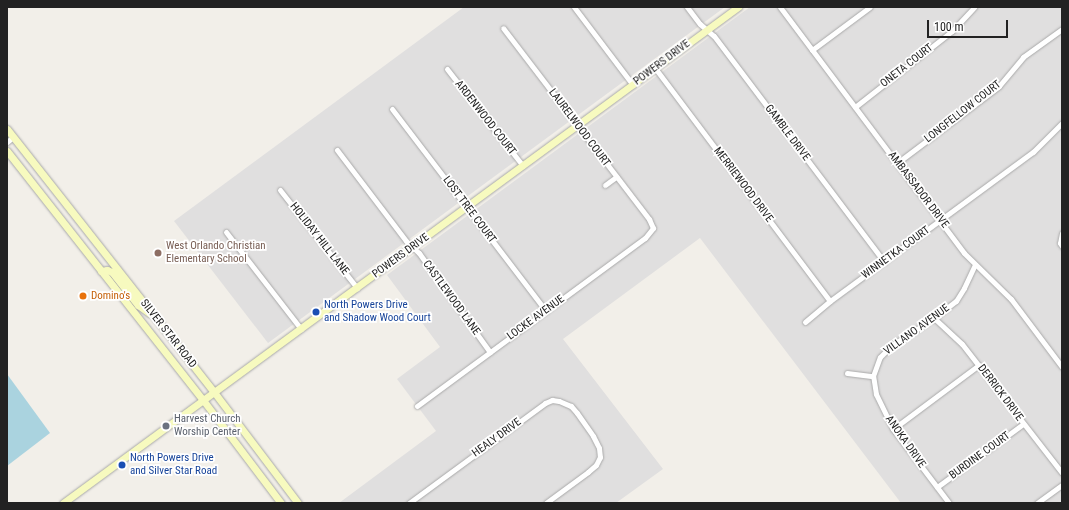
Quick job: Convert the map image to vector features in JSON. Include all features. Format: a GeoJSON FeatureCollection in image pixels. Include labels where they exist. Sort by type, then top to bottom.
{"type":"FeatureCollection","features":[{"type":"Feature","properties":{"kind":"main road","name":"POWERS DRIVE"},"geometry":{"type":"LineString","coordinates":[[63,503],[634,85],[738,7]]}},
{"type":"Feature","properties":{"kind":"main road","name":"SILVER STAR ROAD"},"geometry":{"type":"LineString","coordinates":[[7,129],[214,392],[298,503]]}},
{"type":"Feature","properties":{"kind":"main road","name":"SILVER STAR ROAD"},"geometry":{"type":"LineString","coordinates":[[7,151],[203,400],[281,503]]}},
{"type":"Feature","properties":{"kind":"main road"},"geometry":{"type":"LineString","coordinates":[[101,271],[107,270],[112,272],[138,305],[155,317]]}},
{"type":"Feature","properties":{"kind":"street"},"geometry":{"type":"LineString","coordinates":[[574,7],[634,85]]}},
{"type":"Feature","properties":{"kind":"street","name":"GAMBLE DRIVE"},"geometry":{"type":"LineString","coordinates":[[687,7],[714,36],[884,262]]}},
{"type":"Feature","properties":{"kind":"street","name":"AMBASSADOR DRIVE"},"geometry":{"type":"LineString","coordinates":[[780,7],[975,264],[1011,299],[1062,367]]}},
{"type":"Feature","properties":{"kind":"street"},"geometry":{"type":"LineString","coordinates":[[812,50],[870,7]]}},
{"type":"Feature","properties":{"kind":"street","name":"ONETA COURT"},"geometry":{"type":"LineString","coordinates":[[855,107],[952,31],[974,7]]}},
{"type":"Feature","properties":{"kind":"street","name":"LAURELWOOD COURT"},"geometry":{"type":"LineString","coordinates":[[503,28],[616,177],[650,219],[653,228]]}},
{"type":"Feature","properties":{"kind":"street","name":"LONGFELLOW COURT"},"geometry":{"type":"LineString","coordinates":[[897,163],[999,86],[1013,66],[1062,29]]}},
{"type":"Feature","properties":{"kind":"street","name":"MERRIEWOOD DRIVE"},"geometry":{"type":"LineString","coordinates":[[655,68],[830,301]]}},
{"type":"Feature","properties":{"kind":"street","name":"ARDENWOOD COURT"},"geometry":{"type":"LineString","coordinates":[[447,69],[522,166]]}},
{"type":"Feature","properties":{"kind":"street","name":"LOST TREE COURT"},"geometry":{"type":"LineString","coordinates":[[392,109],[546,311]]}},
{"type":"Feature","properties":{"kind":"street","name":"WINNETKA COURT"},"geometry":{"type":"LineString","coordinates":[[805,322],[830,301],[1033,152],[1062,123]]}},
{"type":"Feature","properties":{"kind":"street"},"geometry":{"type":"LineString","coordinates":[[7,142],[13,137]]}},
{"type":"Feature","properties":{"kind":"street","name":"CASTLEWOOD LANE"},"geometry":{"type":"LineString","coordinates":[[337,150],[412,247],[490,352]]}},
{"type":"Feature","properties":{"kind":"street"},"geometry":{"type":"LineString","coordinates":[[605,186],[616,177]]}},
{"type":"Feature","properties":{"kind":"street","name":"HOLIDAY HILL LANE"},"geometry":{"type":"LineString","coordinates":[[280,190],[357,288]]}},
{"type":"Feature","properties":{"kind":"street","name":"LOCKE AVENUE"},"geometry":{"type":"LineString","coordinates":[[417,406],[645,238],[653,228]]}},
{"type":"Feature","properties":{"kind":"street"},"geometry":{"type":"LineString","coordinates":[[226,232],[301,329]]}},
{"type":"Feature","properties":{"kind":"street"},"geometry":{"type":"LineString","coordinates":[[1061,244],[1062,233]]}},
{"type":"Feature","properties":{"kind":"street","name":"VILLANO AVENUE"},"geometry":{"type":"LineString","coordinates":[[873,376],[880,357],[892,345],[934,318],[956,301],[975,264]]}},
{"type":"Feature","properties":{"kind":"street","name":"DERRICK DRIVE"},"geometry":{"type":"LineString","coordinates":[[934,318],[962,344],[1062,472]]}},
{"type":"Feature","properties":{"kind":"street"},"geometry":{"type":"LineString","coordinates":[[893,429],[979,365]]}},
{"type":"Feature","properties":{"kind":"street"},"geometry":{"type":"LineString","coordinates":[[847,373],[873,376]]}},
{"type":"Feature","properties":{"kind":"street","name":"ANOKA DRIVE"},"geometry":{"type":"LineString","coordinates":[[873,376],[876,394],[893,429],[949,503]]}},
{"type":"Feature","properties":{"kind":"street","name":"HEALY DRIVE"},"geometry":{"type":"LineString","coordinates":[[409,503],[552,400],[559,401],[570,406],[585,424],[599,448],[600,457],[596,465],[588,472],[546,503]]}},
{"type":"Feature","properties":{"kind":"street","name":"BURDINE COURT"},"geometry":{"type":"LineString","coordinates":[[937,487],[1023,424]]}},
{"type":"Feature","properties":{"kind":"street"},"geometry":{"type":"LineString","coordinates":[[1037,503],[1062,485]]}},
{"type":"Feature","properties":{"kind":"shaded area"},"geometry":{"type":"Polygon","coordinates":[[[464,7],[725,7],[268,343],[174,221],[464,7]]]}},
{"type":"Feature","properties":{"kind":"shaded area"},"geometry":{"type":"Polygon","coordinates":[[[750,7],[1062,7],[1062,503],[901,503],[700,238],[563,339],[663,469],[616,503],[339,503],[436,431],[397,379],[440,347],[387,275],[750,7]]]}},
{"type":"Feature","properties":{"kind":"water"},"geometry":{"type":"Polygon","coordinates":[[[7,374],[50,433],[7,466],[7,374]]]}},
{"type":"Feature","properties":{"kind":"place","name":"West Orlando Christian Elementary School"},"geometry":{"type":"Point","coordinates":[158,253]}},
{"type":"Feature","properties":{"kind":"place","name":"Domino's"},"geometry":{"type":"Point","coordinates":[83,296]}},
{"type":"Feature","properties":{"kind":"place","name":"North Powers Drive and Shadow Wood Court"},"geometry":{"type":"Point","coordinates":[316,312]}},
{"type":"Feature","properties":{"kind":"place","name":"Harvest Church Worship Center"},"geometry":{"type":"Point","coordinates":[166,426]}},
{"type":"Feature","properties":{"kind":"place","name":"North Powers Drive and Silver Star Road"},"geometry":{"type":"Point","coordinates":[122,465]}}]}
